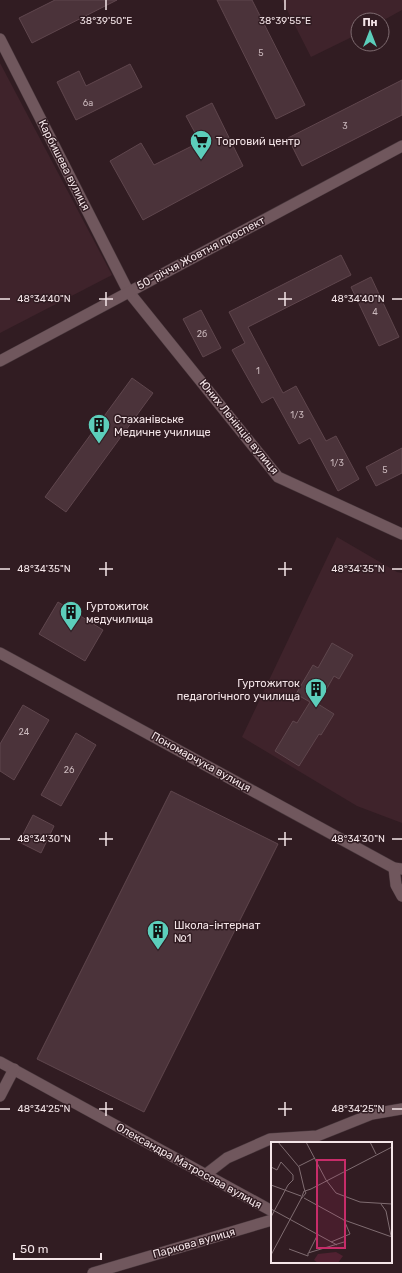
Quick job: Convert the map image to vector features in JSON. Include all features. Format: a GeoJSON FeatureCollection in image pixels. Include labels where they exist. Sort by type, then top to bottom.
{"type":"FeatureCollection","features":[{"type":"Feature","properties":{"kind":"street","name":"Карбишева вулиця"},"geometry":{"type":"LineString","coordinates":[[0,39],[128,291]]}},
{"type":"Feature","properties":{"kind":"street","name":"50-річчя Жовтня проспект"},"geometry":{"type":"LineString","coordinates":[[0,361],[128,291],[402,146]]}},
{"type":"Feature","properties":{"kind":"street","name":"Юних Ленінців вулиця"},"geometry":{"type":"LineString","coordinates":[[128,291],[278,476],[402,534]]}},
{"type":"Feature","properties":{"kind":"street","name":"Пономарчука вулиця"},"geometry":{"type":"LineString","coordinates":[[0,653],[398,869]]}},
{"type":"Feature","properties":{"kind":"street"},"geometry":{"type":"LineString","coordinates":[[398,869],[396,885],[402,896]]}},
{"type":"Feature","properties":{"kind":"street","name":"Олександра Матросова вулиця"},"geometry":{"type":"LineString","coordinates":[[0,1062],[271,1210]]}},
{"type":"Feature","properties":{"kind":"street"},"geometry":{"type":"LineString","coordinates":[[0,1096],[14,1069]]}},
{"type":"Feature","properties":{"kind":"street"},"geometry":{"type":"LineString","coordinates":[[205,1175],[227,1158],[270,1139],[317,1136],[372,1114],[402,1108]]}},
{"type":"Feature","properties":{"kind":"street","name":"Паркова вулиця"},"geometry":{"type":"LineString","coordinates":[[93,1273],[271,1220]]}},
{"type":"Feature","properties":{"kind":"shaded area"},"geometry":{"type":"Polygon","coordinates":[[[282,0],[402,0],[402,10],[390,17],[390,12],[350,12],[350,38],[311,57],[282,0]]]}},
{"type":"Feature","properties":{"kind":"shaded area"},"geometry":{"type":"Polygon","coordinates":[[[0,63],[112,275],[0,333],[0,63]]]}},
{"type":"Feature","properties":{"kind":"shaded area"},"geometry":{"type":"Polygon","coordinates":[[[337,537],[397,572],[402,573],[402,823],[357,806],[242,737],[337,537]]]}},
{"type":"Feature","properties":{"kind":"building"},"geometry":{"type":"Polygon","coordinates":[[[55,0],[117,0],[32,43],[19,18],[55,0]]]}},
{"type":"Feature","properties":{"kind":"building"},"geometry":{"type":"Polygon","coordinates":[[[217,0],[252,0],[305,105],[276,119],[217,0]]]}},
{"type":"Feature","properties":{"kind":"building"},"geometry":{"type":"Polygon","coordinates":[[[130,64],[142,87],[76,120],[57,82],[79,71],[86,86],[130,64]]]}},
{"type":"Feature","properties":{"kind":"building"},"geometry":{"type":"Polygon","coordinates":[[[402,80],[402,115],[302,166],[288,138],[402,80]]]}},
{"type":"Feature","properties":{"kind":"building","name":"Торговий центр"},"geometry":{"type":"Polygon","coordinates":[[[212,103],[243,166],[143,220],[110,161],[141,143],[154,165],[200,142],[186,116],[212,103]]]}},
{"type":"Feature","properties":{"kind":"building"},"geometry":{"type":"Polygon","coordinates":[[[341,255],[351,275],[248,327],[283,393],[296,386],[326,441],[336,436],[359,479],[338,491],[310,438],[299,444],[273,397],[262,403],[232,350],[245,343],[229,312],[341,255]]]}},
{"type":"Feature","properties":{"kind":"building"},"geometry":{"type":"Polygon","coordinates":[[[371,277],[399,337],[379,346],[351,287],[371,277]]]}},
{"type":"Feature","properties":{"kind":"building"},"geometry":{"type":"Polygon","coordinates":[[[201,310],[221,348],[203,357],[183,319],[201,310]]]}},
{"type":"Feature","properties":{"kind":"building","name":"Стаханівське Медичне училище"},"geometry":{"type":"Polygon","coordinates":[[[132,378],[153,393],[66,512],[45,497],[132,378]]]}},
{"type":"Feature","properties":{"kind":"building"},"geometry":{"type":"Polygon","coordinates":[[[402,448],[402,473],[376,486],[366,467],[402,448]]]}},
{"type":"Feature","properties":{"kind":"building","name":"Гуртожиток медучилища"},"geometry":{"type":"Polygon","coordinates":[[[58,602],[103,630],[85,661],[39,634],[58,602]]]}},
{"type":"Feature","properties":{"kind":"building","name":"Гуртожиток педагогічного училища"},"geometry":{"type":"Polygon","coordinates":[[[332,643],[353,655],[339,679],[334,676],[318,704],[334,714],[321,735],[319,734],[299,766],[275,751],[293,721],[297,723],[310,702],[296,694],[313,665],[318,668],[332,643]]]}},
{"type":"Feature","properties":{"kind":"building"},"geometry":{"type":"Polygon","coordinates":[[[23,705],[49,720],[14,780],[0,771],[0,744],[23,705]]]}},
{"type":"Feature","properties":{"kind":"building"},"geometry":{"type":"Polygon","coordinates":[[[76,733],[96,745],[61,806],[41,795],[76,733]]]}},
{"type":"Feature","properties":{"kind":"building","name":"Школа-інтернат №1"},"geometry":{"type":"Polygon","coordinates":[[[171,791],[278,844],[144,1112],[37,1059],[171,791]]]}},
{"type":"Feature","properties":{"kind":"building"},"geometry":{"type":"Polygon","coordinates":[[[33,815],[54,826],[41,853],[19,842],[33,815]]]}},
{"type":"Feature","properties":{"kind":"place","name":"Торговий центр"},"geometry":{"type":"Point","coordinates":[201,160]}},
{"type":"Feature","properties":{"kind":"place","name":"Стаханівське Медичне училище"},"geometry":{"type":"Point","coordinates":[99,444]}},
{"type":"Feature","properties":{"kind":"place","name":"Гуртожиток медучилища"},"geometry":{"type":"Point","coordinates":[71,632]}},
{"type":"Feature","properties":{"kind":"place","name":"Гуртожиток педагогічного училища"},"geometry":{"type":"Point","coordinates":[316,708]}},
{"type":"Feature","properties":{"kind":"place","name":"Школа-інтернат №1"},"geometry":{"type":"Point","coordinates":[158,950]}}]}
